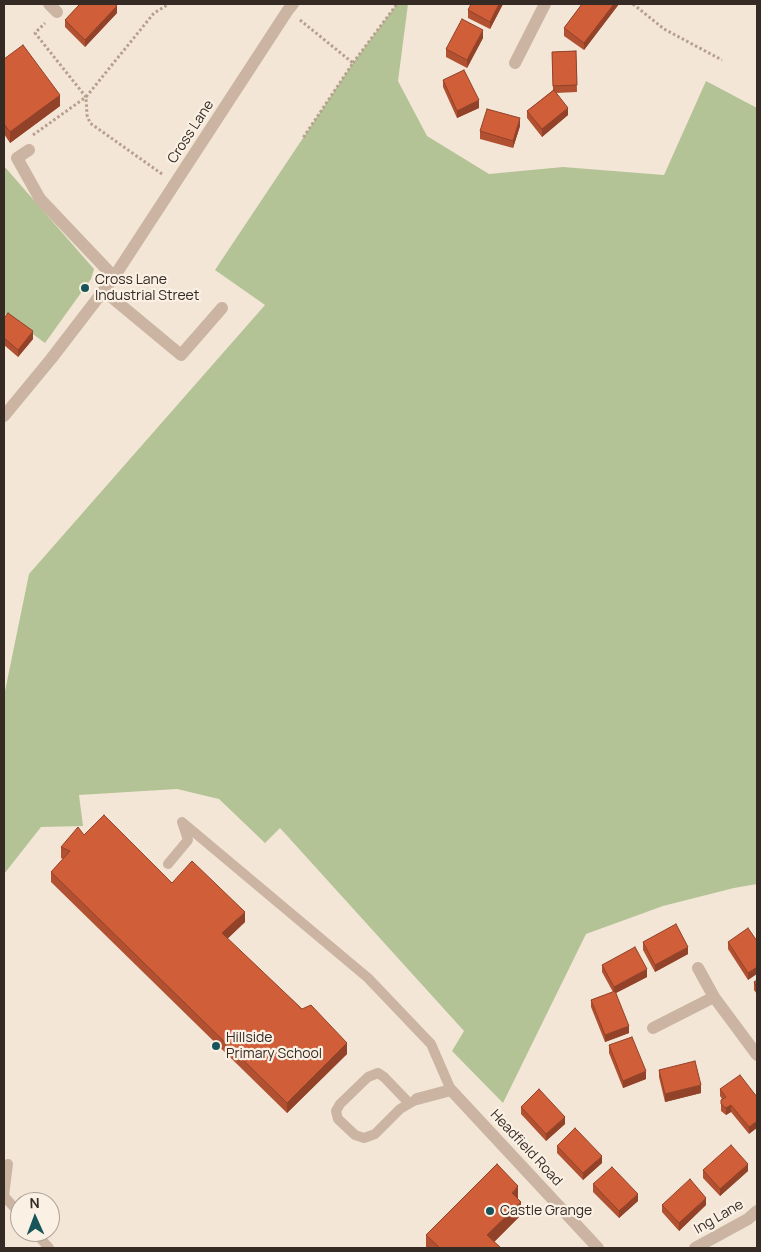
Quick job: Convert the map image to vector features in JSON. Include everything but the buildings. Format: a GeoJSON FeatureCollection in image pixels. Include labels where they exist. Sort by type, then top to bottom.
{"type":"FeatureCollection","features":[{"type":"Feature","properties":{"kind":"street"},"geometry":{"type":"LineString","coordinates":[[514,63],[545,4]]}},
{"type":"Feature","properties":{"kind":"street","name":"Cross Lane"},"geometry":{"type":"LineString","coordinates":[[4,416],[114,277],[291,7]]}},
{"type":"Feature","properties":{"kind":"street"},"geometry":{"type":"LineString","coordinates":[[29,150],[17,158],[40,200],[114,277]]}},
{"type":"Feature","properties":{"kind":"street"},"geometry":{"type":"LineString","coordinates":[[104,291],[181,354],[222,308]]}},
{"type":"Feature","properties":{"kind":"street"},"geometry":{"type":"LineString","coordinates":[[698,968],[714,997],[757,1055]]}},
{"type":"Feature","properties":{"kind":"street"},"geometry":{"type":"LineString","coordinates":[[653,1028],[714,997]]}},
{"type":"Feature","properties":{"kind":"street"},"geometry":{"type":"LineString","coordinates":[[413,1101],[451,1090]]}},
{"type":"Feature","properties":{"kind":"street","name":"Headfield Road"},"geometry":{"type":"LineString","coordinates":[[451,1090],[598,1248]]}},
{"type":"Feature","properties":{"kind":"street","name":"Ing Lane"},"geometry":{"type":"LineString","coordinates":[[695,1248],[748,1219],[757,1211]]}},
{"type":"Feature","properties":{"kind":"lane"},"geometry":{"type":"LineString","coordinates":[[168,864],[188,840],[182,822],[368,978],[431,1044],[451,1090]]}},
{"type":"Feature","properties":{"kind":"lane"},"geometry":{"type":"LineString","coordinates":[[378,1074],[413,1101],[400,1109],[375,1134],[364,1138],[356,1136],[338,1118],[336,1111],[340,1104],[368,1076],[378,1074]]}},
{"type":"Feature","properties":{"kind":"lane"},"geometry":{"type":"LineString","coordinates":[[8,1164],[4,1196],[10,1203]]}},
{"type":"Feature","properties":{"kind":"path"},"geometry":{"type":"LineString","coordinates":[[29,150],[25,142],[86,97],[154,13],[168,4]]}},
{"type":"Feature","properties":{"kind":"path"},"geometry":{"type":"LineString","coordinates":[[303,138],[353,63],[397,4]]}},
{"type":"Feature","properties":{"kind":"path"},"geometry":{"type":"LineString","coordinates":[[634,4],[664,29],[722,60]]}},
{"type":"Feature","properties":{"kind":"path"},"geometry":{"type":"LineString","coordinates":[[291,7],[353,63]]}},
{"type":"Feature","properties":{"kind":"path"},"geometry":{"type":"LineString","coordinates":[[53,8],[34,33],[86,97],[87,114],[90,123],[175,183]]}},
{"type":"Feature","properties":{"kind":"green space"},"geometry":{"type":"Polygon","coordinates":[[[397,4],[408,4],[398,81],[427,136],[489,174],[563,167],[664,175],[706,81],[757,108],[757,884],[663,906],[586,934],[503,1103],[452,1051],[464,1031],[280,828],[265,843],[219,799],[177,789],[79,795],[83,826],[41,827],[4,874],[4,696],[29,574],[265,305],[215,270],[353,63],[397,4]]]}},
{"type":"Feature","properties":{"kind":"green space"},"geometry":{"type":"Polygon","coordinates":[[[4,166],[94,269],[91,279],[45,343],[4,313],[4,166]]]}},
{"type":"Feature","properties":{"kind":"place","name":"Cross Lane Industrial Street"},"geometry":{"type":"Point","coordinates":[85,288]}},
{"type":"Feature","properties":{"kind":"place","name":"Hillside Primary School"},"geometry":{"type":"Point","coordinates":[216,1046]}},
{"type":"Feature","properties":{"kind":"place","name":"Castle Grange"},"geometry":{"type":"Point","coordinates":[490,1211]}}]}
